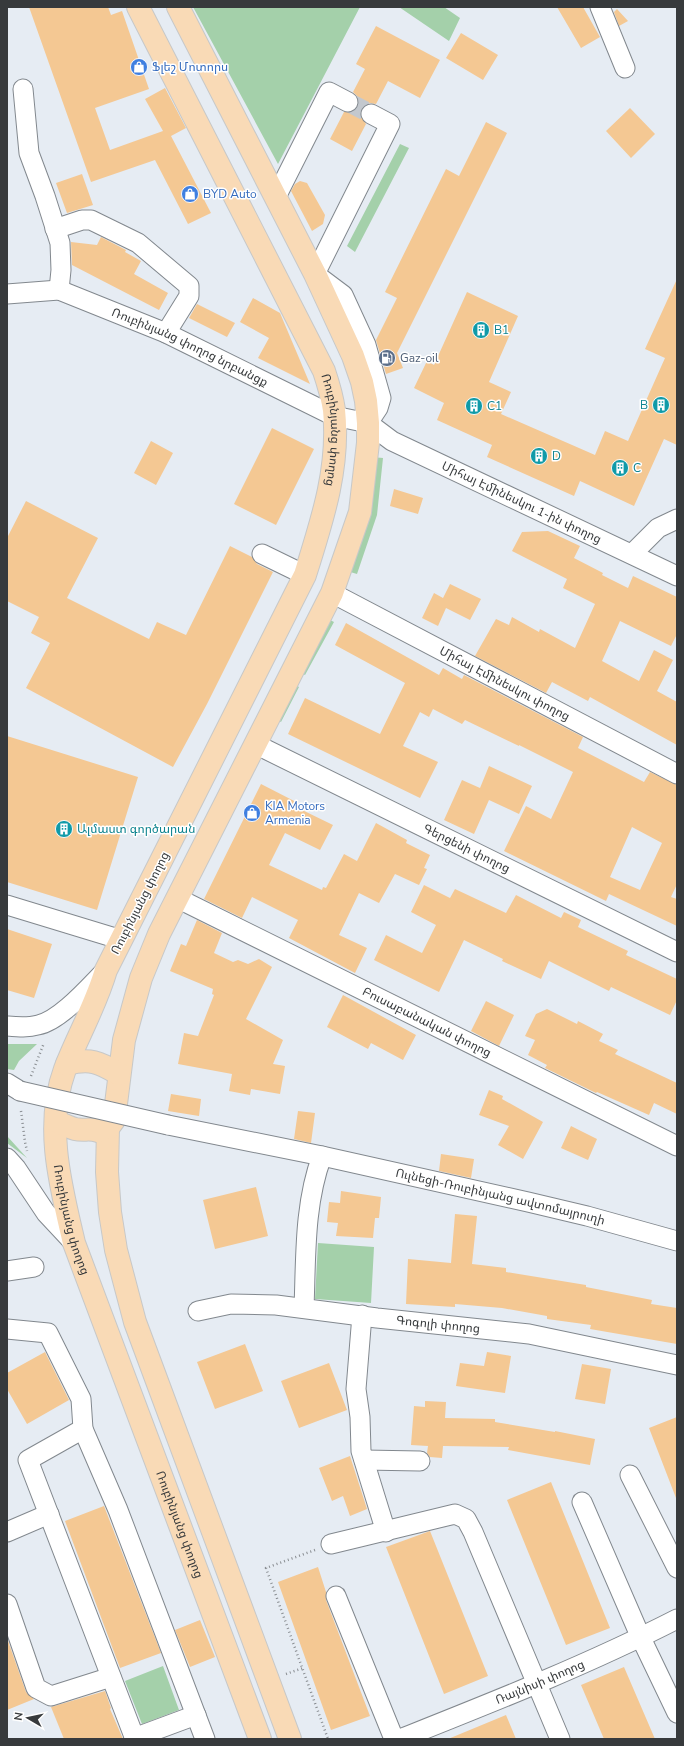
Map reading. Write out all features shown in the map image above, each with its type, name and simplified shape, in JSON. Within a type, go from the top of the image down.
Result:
[{"type":"main road","name":"Ռուբինյանց փողոց","points":[[138,7],[324,371],[332,399],[334,416],[335,444],[332,474],[326,508],[306,575],[106,970],[98,996],[67,1064],[57,1096],[56,1122],[58,1174],[74,1243],[260,1739]]},
{"type":"main road","points":[[178,7],[315,274],[348,345],[362,382],[368,423],[368,443],[360,512],[332,593],[159,934],[141,978],[124,1040],[114,1120],[108,1128],[107,1172],[110,1212],[123,1278],[135,1322],[290,1739]]},
{"type":"main road","points":[[67,1064],[83,1060],[102,1063],[119,1074]]},
{"type":"main road","points":[[56,1122],[74,1129],[83,1130],[90,1128],[98,1131],[104,1124],[108,1128]]},
{"type":"street","points":[[600,7],[625,68]]},
{"type":"street","points":[[23,89],[30,153],[60,242],[61,270],[59,290]]},
{"type":"street","points":[[276,197],[329,92],[348,102]]},
{"type":"street","points":[[368,423],[378,408],[382,398],[368,352],[343,295],[315,274],[390,124],[371,114]]},
{"type":"street","points":[[56,229],[82,220],[91,220],[138,243],[189,286],[189,296],[166,333]]},
{"type":"street","name":"Ռուբինյանց փողոց նրբանցք","points":[[7,294],[59,290],[166,333],[334,416],[368,423]]},
{"type":"street","points":[[348,345],[368,352]]},
{"type":"street","name":"Միհայ Էմինեսկու 1-ին փողոց","points":[[368,423],[392,440],[677,576]]},
{"type":"street","points":[[632,554],[658,528],[677,519]]},
{"type":"street","points":[[262,554],[306,575]]},
{"type":"street","name":"Միհայ Էմինեսկու փողոց","points":[[332,593],[677,774]]},
{"type":"street","name":"Գերցենի փողոց","points":[[256,744],[677,952]]},
{"type":"street","name":"Բուսաբանական փողոց","points":[[177,898],[677,1146]]},
{"type":"street","points":[[7,906],[122,940]]},
{"type":"street","points":[[7,1026],[22,1028],[40,1025],[78,999],[106,970]]},
{"type":"street","name":"Ուլնեցի-Ռուբինյանց ավտոմայրուղի","points":[[11,1089],[168,1125],[322,1156],[557,1209],[677,1241]]},
{"type":"street","points":[[304,1308],[307,1228],[316,1173],[322,1156]]},
{"type":"street","points":[[7,1158],[16,1168],[46,1213],[74,1243]]},
{"type":"street","points":[[7,1271],[34,1267]]},
{"type":"street","name":"Գոգոլի փողոց","points":[[198,1311],[231,1304],[276,1305],[304,1308],[529,1334],[677,1365]]},
{"type":"street","points":[[362,1315],[356,1389],[360,1417],[361,1451],[386,1532]]},
{"type":"street","points":[[7,1329],[48,1333],[81,1399],[83,1428],[118,1510],[205,1739]]},
{"type":"street","points":[[83,1428],[28,1460],[134,1738],[196,1715]]},
{"type":"street","points":[[364,1460],[420,1461]]},
{"type":"street","points":[[630,1475],[677,1568]]},
{"type":"street","points":[[582,1502],[641,1638],[677,1713]]},
{"type":"street","points":[[7,1532],[49,1514]]},
{"type":"street","points":[[331,1544],[386,1532],[455,1514],[466,1520],[473,1532],[560,1739]]},
{"type":"street","points":[[336,1596],[394,1739]]},
{"type":"street","points":[[7,1604],[36,1688],[43,1693],[51,1696],[111,1677]]},
{"type":"street","name":"Ռայնիսի փողոց","points":[[400,1739],[537,1684],[641,1638],[677,1619]]},
{"type":"path","points":[[328,1739],[266,1568],[331,1544]]},
{"type":"path","points":[[284,1675],[302,1668]]},
{"type":"green space","points":[[193,7],[360,7],[278,164]]},
{"type":"green space","points":[[399,7],[444,7],[460,18],[449,41]]},
{"type":"green space","points":[[400,144],[409,148],[355,252],[347,246]]},
{"type":"green space","points":[[372,457],[383,458],[377,515],[357,574],[347,571]]},
{"type":"green space","points":[[326,618],[334,622],[305,675],[298,671]]},
{"type":"green space","points":[[292,683],[299,687],[281,722],[274,718]]},
{"type":"green space","points":[[7,1044],[37,1044],[19,1061],[14,1070],[7,1069]]},
{"type":"green space","points":[[7,1136],[27,1158],[7,1143]]},
{"type":"green space","points":[[318,1243],[374,1247],[371,1303],[315,1299]]},
{"type":"green space","points":[[163,1666],[179,1710],[142,1724],[125,1681]]},
{"type":"building","points":[[29,7],[108,7],[111,15],[122,11],[149,89],[95,108],[110,150],[163,131],[145,99],[165,88],[186,128],[171,136],[211,213],[188,224],[155,160],[91,182]]},
{"type":"building","points":[[557,7],[583,7],[600,37],[581,48]]},
{"type":"building","points":[[617,9],[628,21],[619,26],[614,12]]},
{"type":"building","points":[[376,26],[440,60],[420,98],[388,81],[376,104],[370,103],[361,109],[360,115],[366,124],[352,151],[330,139],[344,112],[354,111],[358,107],[357,96],[353,92],[365,69],[356,64]]},
{"type":"building","points":[[461,33],[498,55],[483,80],[446,58]]},
{"type":"building","points":[[630,108],[655,134],[631,158],[606,131]]},
{"type":"building","points":[[486,122],[507,133],[397,353],[403,368],[386,374],[376,340],[397,298],[385,292],[446,169],[459,176]]},
{"type":"building","points":[[82,174],[93,205],[67,213],[56,183]]},
{"type":"building","points":[[300,181],[307,183],[325,215],[323,224],[312,231],[291,191],[295,184]]},
{"type":"building","points":[[101,237],[126,250],[125,252],[141,261],[134,274],[168,293],[159,310],[72,265],[71,242],[97,245]]},
{"type":"building","points":[[677,279],[677,445],[664,439],[634,506],[580,481],[574,496],[487,457],[492,445],[437,420],[444,403],[414,388],[427,361],[434,365],[467,292],[518,316],[489,382],[511,392],[501,414],[595,455],[605,431],[628,441],[665,358],[645,349]]},
{"type":"building","points":[[253,298],[280,313],[310,384],[258,358],[269,338],[240,322]]},
{"type":"building","points":[[197,304],[235,323],[227,337],[189,318]]},
{"type":"building","points":[[272,428],[314,449],[276,525],[234,504]]},
{"type":"building","points":[[151,441],[173,453],[156,485],[134,473]]},
{"type":"building","points":[[394,489],[423,498],[418,514],[390,506]]},
{"type":"building","points":[[26,501],[98,538],[67,598],[149,639],[157,622],[186,635],[230,546],[252,557],[257,564],[273,572],[207,704],[173,767],[26,688],[50,643],[31,633],[39,617],[7,601],[7,538]]},
{"type":"building","points":[[548,531],[580,546],[574,558],[603,573],[602,575],[628,588],[633,576],[677,597],[677,634],[671,646],[620,621],[602,661],[639,681],[654,650],[673,660],[657,691],[677,702],[677,745],[590,697],[588,701],[552,682],[546,693],[475,656],[496,619],[509,625],[512,617],[539,632],[540,629],[575,648],[595,604],[563,588],[567,579],[512,551],[522,532]]},
{"type":"building","points":[[450,584],[481,599],[470,620],[446,608],[438,626],[422,618],[434,593],[443,598]]},
{"type":"building","points":[[346,623],[439,675],[443,668],[462,679],[464,675],[583,737],[578,748],[644,782],[650,772],[677,785],[677,884],[671,897],[677,899],[677,926],[609,894],[606,901],[504,851],[526,806],[551,819],[573,772],[519,745],[465,720],[462,724],[433,709],[429,717],[420,712],[403,746],[438,762],[420,798],[288,734],[305,698],[380,734],[405,683],[335,645]],"holes":[[[632,827],[662,843],[640,890],[610,877]]]},
{"type":"building","name":"Ալմաստ գործարան","points":[[7,736],[138,777],[97,910],[7,882]]},
{"type":"building","points":[[489,766],[532,786],[519,814],[489,800],[474,834],[444,820],[462,780],[480,788]]},
{"type":"building","points":[[261,784],[300,804],[298,808],[333,825],[320,850],[285,833],[269,865],[322,890],[323,887],[326,888],[344,854],[357,861],[376,823],[407,840],[406,843],[430,855],[424,868],[427,869],[419,885],[395,874],[379,903],[359,893],[339,935],[367,948],[355,973],[289,938],[298,920],[252,897],[242,918],[204,899]]},
{"type":"building","points":[[424,885],[450,898],[455,889],[506,913],[516,895],[561,918],[564,912],[581,920],[578,927],[628,951],[626,955],[677,979],[677,1000],[670,1015],[611,987],[609,991],[549,961],[541,979],[502,961],[503,959],[464,940],[439,992],[374,960],[386,935],[422,953],[436,925],[411,912]]},
{"type":"building","points":[[197,920],[222,933],[214,953],[233,962],[238,960],[248,964],[259,959],[272,967],[246,1019],[283,1040],[273,1064],[285,1066],[280,1094],[251,1089],[250,1095],[229,1091],[232,1074],[178,1064],[184,1033],[198,1036],[214,995],[212,994],[213,989],[170,971],[181,944],[186,946]]},
{"type":"building","points":[[7,929],[52,944],[34,998],[7,990]]},
{"type":"building","points":[[343,995],[416,1035],[403,1060],[371,1043],[368,1049],[327,1027]]},
{"type":"building","points":[[486,1001],[514,1015],[499,1046],[471,1031]]},
{"type":"building","points":[[547,1009],[577,1024],[578,1021],[603,1034],[599,1041],[618,1050],[615,1054],[677,1083],[677,1114],[654,1103],[649,1115],[597,1092],[596,1093],[545,1068],[547,1065],[528,1055],[535,1040],[525,1036],[536,1014]]},
{"type":"building","points":[[489,1090],[503,1096],[502,1099],[543,1122],[523,1159],[498,1145],[509,1126],[479,1115]]},
{"type":"building","points":[[171,1094],[201,1099],[199,1116],[168,1111]]},
{"type":"building","points":[[298,1111],[315,1113],[311,1143],[294,1139]]},
{"type":"building","points":[[571,1126],[597,1139],[588,1160],[561,1148]]},
{"type":"building","points":[[441,1154],[474,1159],[471,1178],[439,1171]]},
{"type":"building","points":[[256,1187],[268,1236],[215,1249],[203,1200]]},
{"type":"building","points":[[341,1191],[381,1197],[379,1218],[375,1218],[373,1238],[336,1236],[338,1223],[327,1222],[329,1202],[340,1203]]},
{"type":"building","points":[[455,1214],[477,1216],[472,1264],[506,1268],[506,1272],[586,1285],[586,1287],[652,1300],[651,1304],[677,1308],[677,1344],[590,1329],[591,1325],[547,1319],[547,1316],[502,1308],[455,1304],[455,1307],[406,1304],[408,1259],[451,1263]]},
{"type":"building","points":[[245,1344],[263,1391],[215,1409],[197,1362]]},
{"type":"building","points":[[45,1352],[69,1400],[27,1424],[7,1389],[7,1373]]},
{"type":"building","points":[[487,1352],[511,1356],[505,1393],[456,1386],[460,1363],[484,1366]]},
{"type":"building","points":[[329,1363],[347,1410],[299,1428],[281,1381]]},
{"type":"building","points":[[582,1364],[611,1369],[605,1404],[575,1399]]},
{"type":"building","points":[[425,1401],[446,1402],[445,1418],[495,1419],[495,1422],[595,1439],[590,1465],[508,1450],[509,1447],[443,1446],[442,1458],[430,1457],[427,1453],[428,1446],[411,1445],[414,1406],[425,1407]]},
{"type":"building","points":[[677,1417],[677,1498],[676,1498],[649,1428]]},
{"type":"building","points":[[350,1456],[367,1509],[350,1516],[343,1496],[332,1501],[319,1468]]},
{"type":"building","points":[[551,1482],[610,1628],[566,1645],[507,1500]]},
{"type":"building","points":[[104,1506],[161,1653],[120,1668],[65,1521]]},
{"type":"building","points":[[430,1531],[488,1676],[444,1694],[386,1547]]},
{"type":"building","points":[[318,1567],[326,1592],[326,1600],[370,1716],[331,1730],[278,1582]]},
{"type":"building","points":[[200,1620],[215,1657],[190,1667],[175,1630]]},
{"type":"building","points":[[7,1638],[26,1692],[34,1699],[7,1710]]},
{"type":"building","points":[[624,1667],[655,1739],[604,1739],[581,1685]]},
{"type":"building","points":[[105,1691],[111,1708],[110,1709],[123,1739],[64,1739],[51,1707]]},
{"type":"building","points":[[506,1715],[516,1739],[448,1739]]},
{"type":"tunnel","points":[[348,102],[371,114]]},
{"type":"place","name":"Ֆլեշ Մոտորս","points":[[139,67]]},
{"type":"place","name":"BYD Auto","points":[[190,194]]},
{"type":"place","name":"B1","points":[[481,330]]},
{"type":"place","name":"Gaz-oil","points":[[387,358]]},
{"type":"place","name":"B","points":[[661,405]]},
{"type":"place","name":"C1","points":[[474,406]]},
{"type":"place","name":"D","points":[[539,456]]},
{"type":"place","name":"C","points":[[620,468]]},
{"type":"place","name":"KIA Motors Armenia","points":[[252,813]]},
{"type":"place","name":"Ալմաստ գործարան","points":[[64,829]]}]
